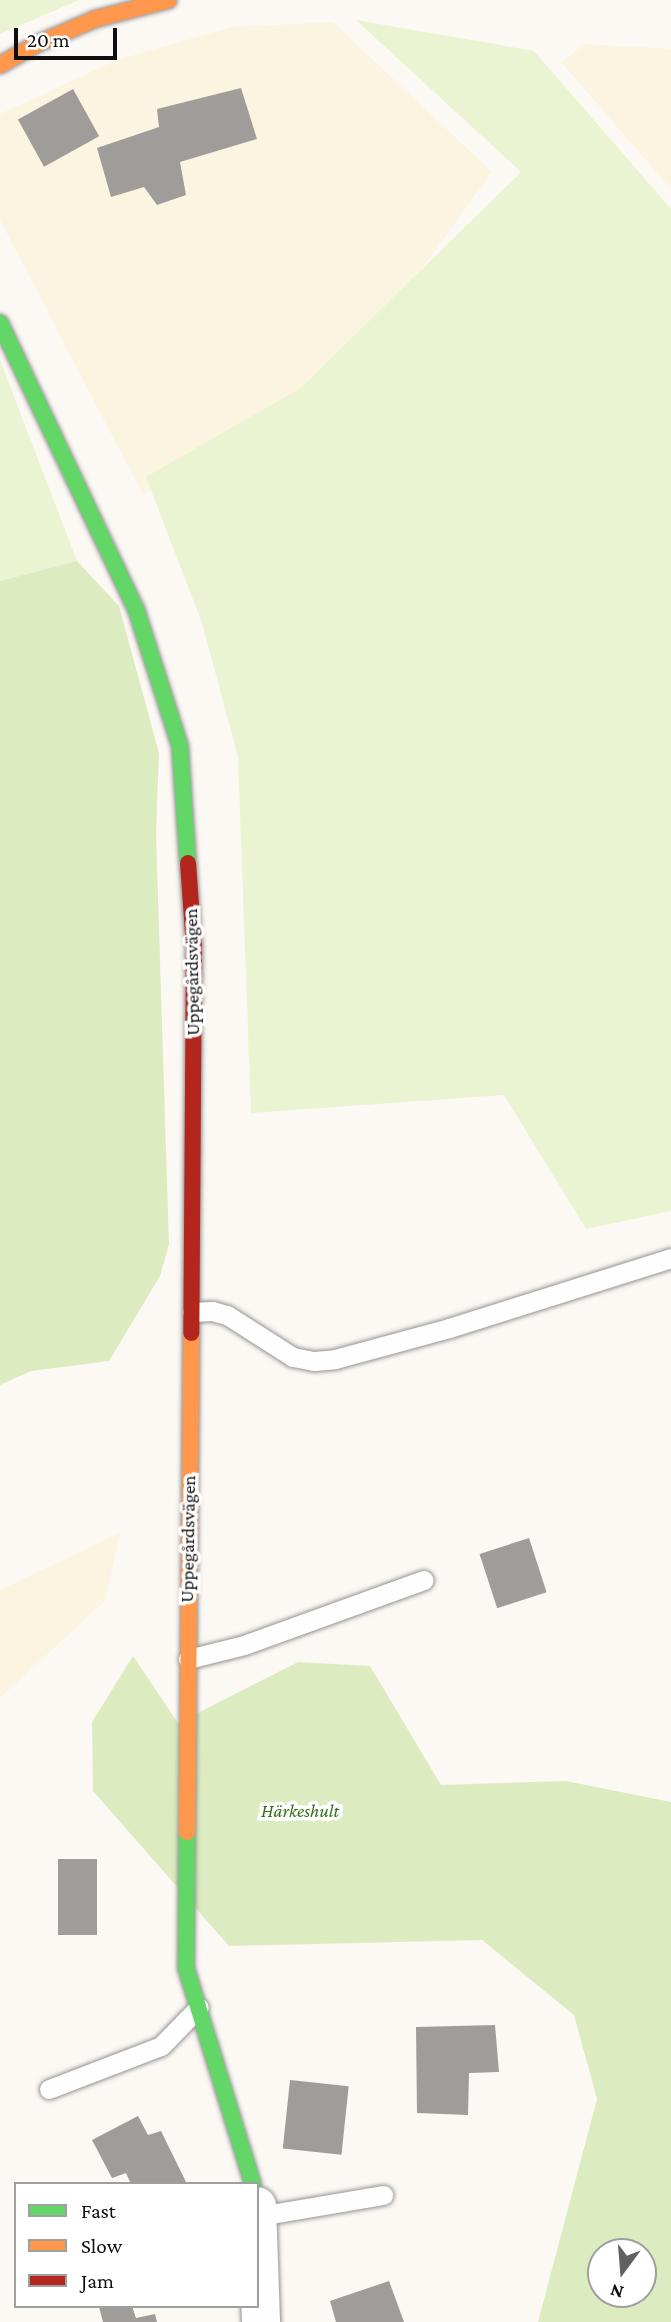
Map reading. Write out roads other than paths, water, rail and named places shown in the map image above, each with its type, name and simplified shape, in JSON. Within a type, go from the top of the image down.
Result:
[{"type":"street","points":[[0,65],[92,10],[169,0]]},
{"type":"street","name":"Uppegårdsvägen","points":[[0,323],[136,609],[180,746],[194,946],[186,1968],[250,2182]]},
{"type":"street","name":"Uppegårdsvägen","points":[[259,2274],[261,2322]]},
{"type":"lane","points":[[192,1312],[212,1311],[227,1315],[242,1321],[281,1352],[314,1361],[324,1360],[449,1328],[671,1258]]},
{"type":"lane","points":[[188,1660],[244,1645],[424,1580]]},
{"type":"lane","points":[[48,2089],[161,2046],[199,2007]]},
{"type":"lane","points":[[259,2202],[383,2195]]},
{"type":"park label","name":"Härkeshult","points":[[300,1811]]}]
